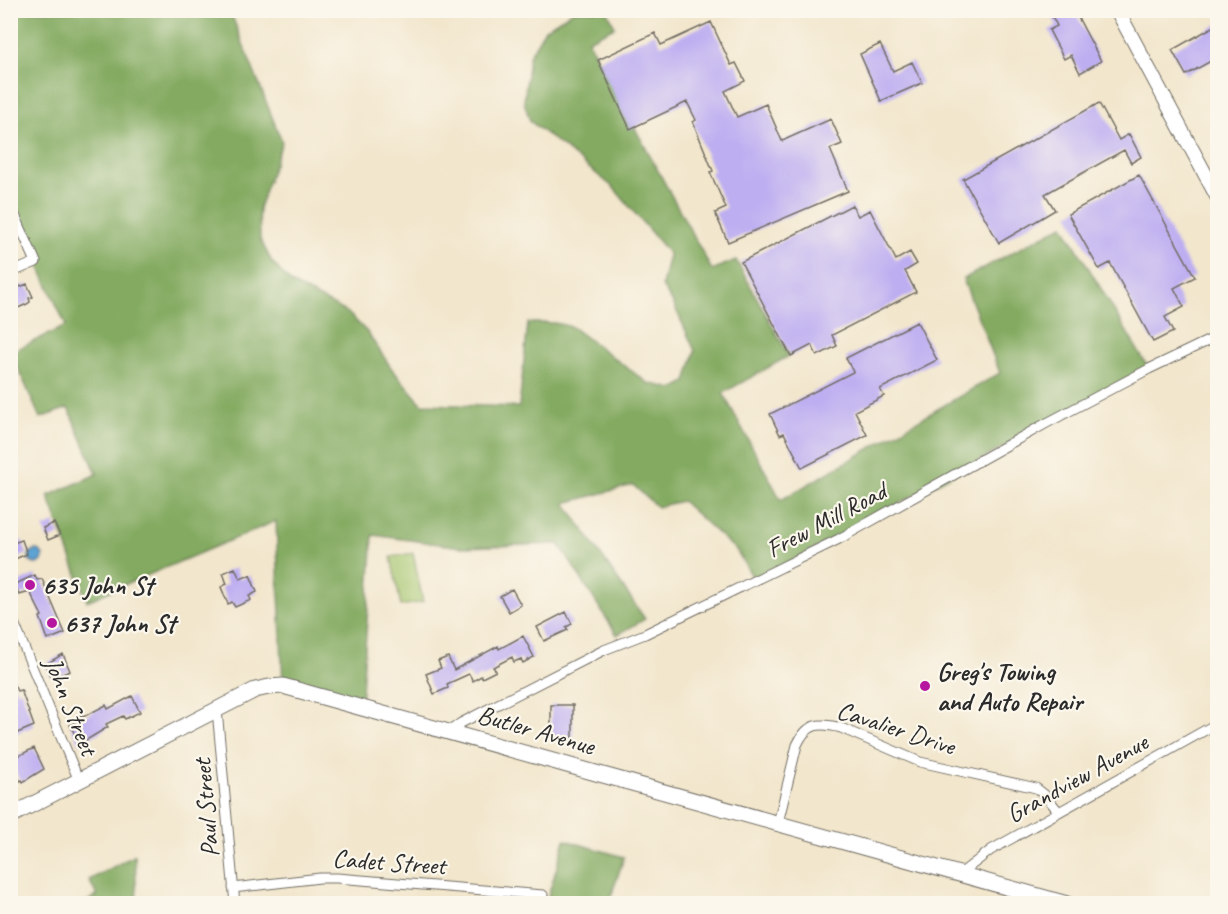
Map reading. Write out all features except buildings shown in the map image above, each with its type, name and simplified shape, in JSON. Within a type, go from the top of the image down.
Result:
[{"type":"main road","name":"Butler Avenue","points":[[10,816],[255,690],[283,686],[1067,903]]},
{"type":"street","points":[[1117,10],[1218,198]]},
{"type":"street","points":[[10,204],[36,262],[10,273]]},
{"type":"street","name":"Frew Mill Road","points":[[450,731],[460,723],[604,650],[664,624],[839,539],[1055,419],[1149,369],[1218,336]]},
{"type":"street","name":"John Street","points":[[10,613],[78,781]]},
{"type":"street","name":"Paul Street","points":[[217,710],[235,903]]},
{"type":"street","name":"Grandview Avenue","points":[[960,874],[991,850],[1218,723]]},
{"type":"street","name":"Cavalier Drive","points":[[778,823],[797,745],[808,728],[818,725],[841,728],[920,762],[1036,788],[1059,812]]},
{"type":"street","name":"Cadet Street","points":[[233,888],[337,878],[543,895]]},
{"type":"green space","points":[[607,10],[615,27],[588,40],[598,60],[712,270],[736,260],[789,356],[723,393],[781,500],[1000,373],[963,279],[1063,225],[1149,369],[755,581],[737,551],[682,501],[657,507],[633,485],[565,503],[645,619],[617,635],[559,544],[461,547],[373,535],[361,706],[283,686],[276,521],[87,601],[48,496],[97,474],[68,408],[40,418],[11,352],[66,326],[11,204],[11,11],[230,11],[282,142],[259,208],[260,239],[272,262],[291,283],[347,312],[367,332],[392,369],[422,404],[519,407],[528,323],[555,323],[572,327],[648,383],[673,389],[686,382],[695,351],[673,303],[662,286],[669,254],[613,187],[530,121],[524,102],[529,56],[545,29],[572,11]]},
{"type":"green space","points":[[413,553],[423,602],[401,606],[391,557]]},
{"type":"green space","points":[[565,840],[624,857],[609,903],[546,903]]},
{"type":"green space","points":[[135,855],[137,903],[84,903],[97,896],[89,880]]},
{"type":"water","points":[[33,550],[39,550],[43,557],[39,564],[33,564],[29,560],[29,554]]},
{"type":"place","name":"635 John St","points":[[30,585]]},
{"type":"place","name":"637 John St","points":[[52,623]]},
{"type":"place","name":"Greg's Towing and Auto Repair","points":[[925,686]]}]
